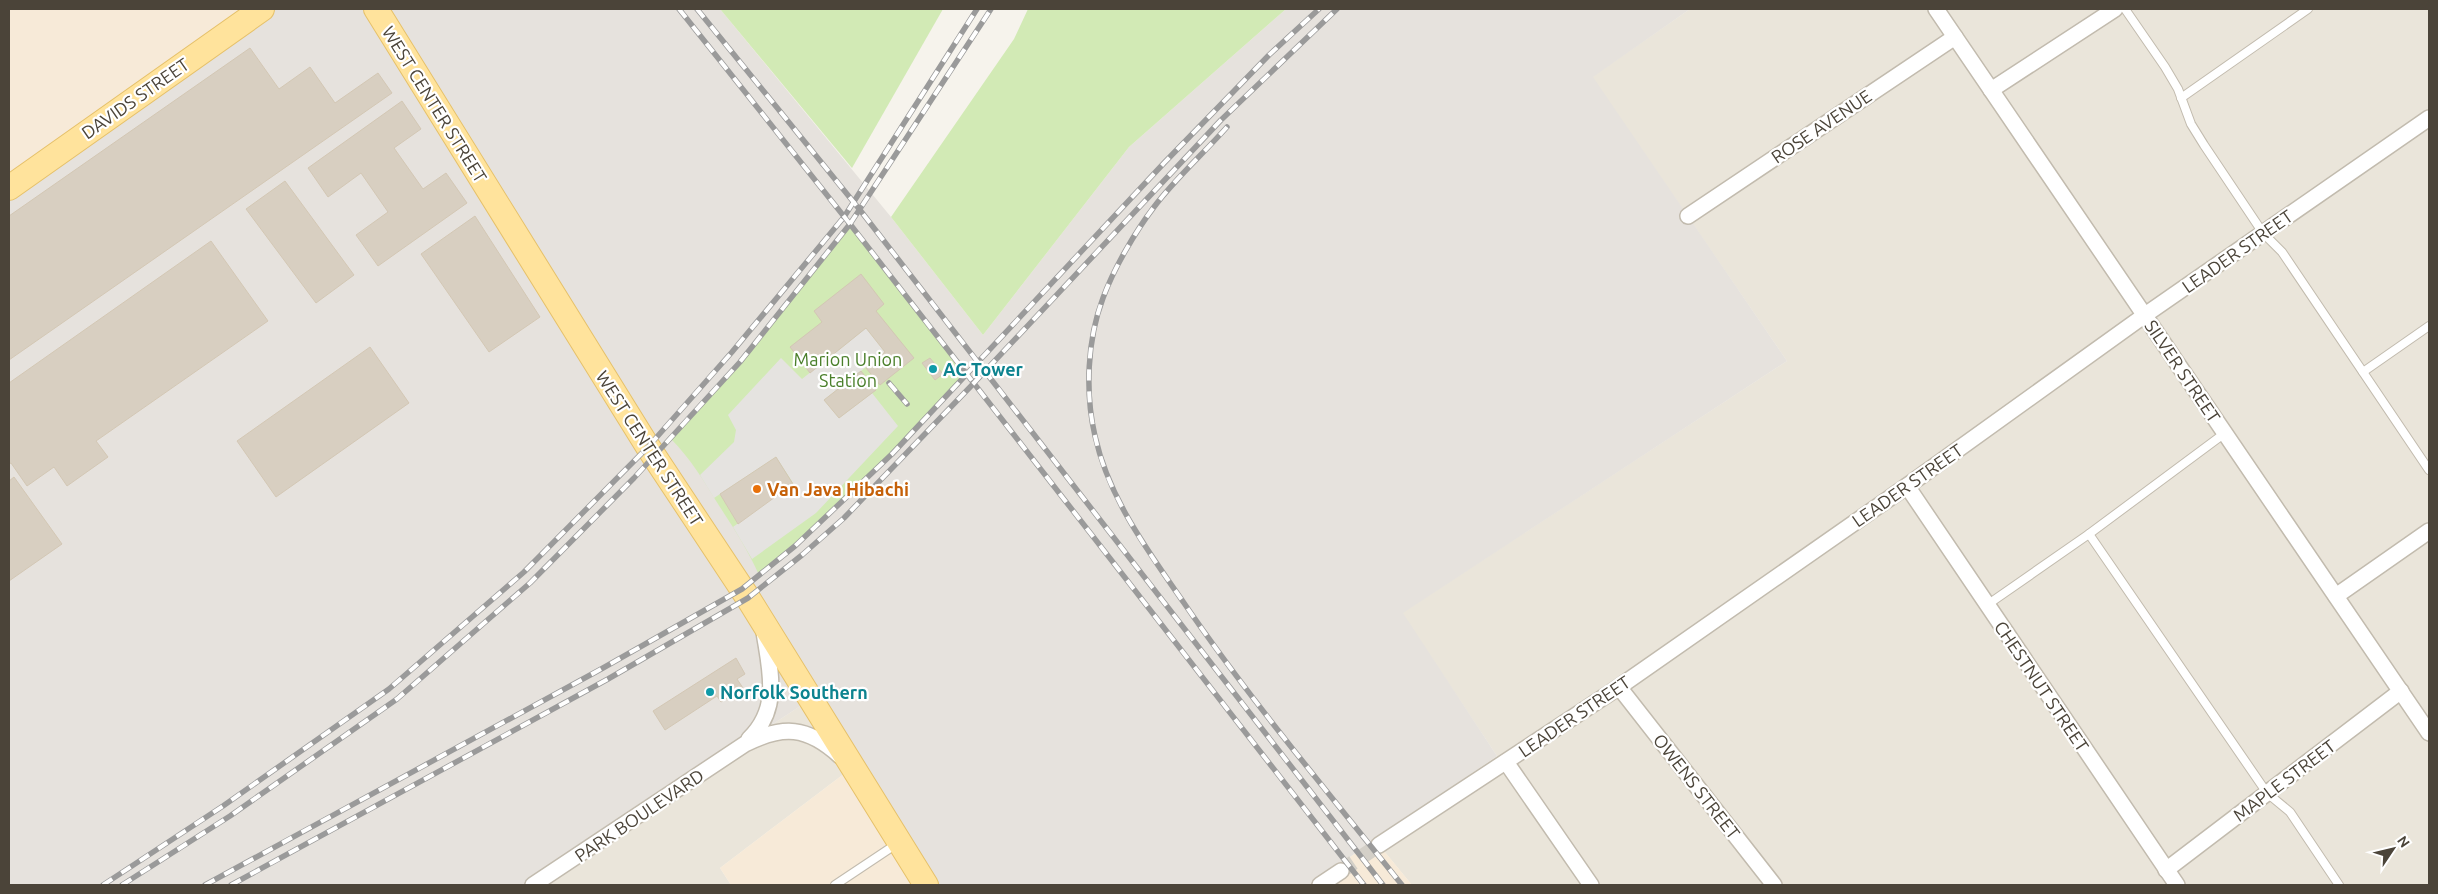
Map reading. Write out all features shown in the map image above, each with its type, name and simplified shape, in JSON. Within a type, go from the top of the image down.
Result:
[{"type":"main road","name":"DAVIDS STREET","points":[[10,184],[262,9]]},
{"type":"main road","name":"WEST CENTER STREET","points":[[376,9],[648,447],[762,619],[926,885]]},
{"type":"street","name":"SILVER STREET","points":[[1936,9],[2429,733]]},
{"type":"street","points":[[1991,90],[2115,9]]},
{"type":"street","name":"ROSE AVENUE","points":[[1688,216],[1955,37]]},
{"type":"street","name":"LEADER STREET","points":[[1379,845],[1619,687],[1907,486],[2145,315],[2429,118]]},
{"type":"street","name":"CHESTNUT STREET","points":[[1907,486],[2177,885]]},
{"type":"street","points":[[2336,596],[2429,531]]},
{"type":"street","name":"PARK BOULEVARD","points":[[745,744],[758,731],[768,713],[771,690],[762,619]]},
{"type":"street","name":"OWENS STREET","points":[[1619,687],[1774,885]]},
{"type":"street","name":"MAPLE STREET","points":[[2166,870],[2401,691]]},
{"type":"street","name":"PARK BOULEVARD","points":[[533,885],[745,744],[768,733],[797,732],[816,738],[830,747],[853,767]]},
{"type":"street","points":[[1506,762],[1591,885]]},
{"type":"street","points":[[1320,885],[1341,871]]},
{"type":"lane","points":[[2125,9],[2165,66],[2181,98],[2191,124],[2263,234],[2282,252],[2429,470]]},
{"type":"lane","points":[[2181,98],[2308,9]]},
{"type":"lane","points":[[2362,372],[2429,326]]},
{"type":"lane","points":[[1987,605],[2089,534],[2225,433]]},
{"type":"lane","points":[[2089,534],[2267,793],[2290,812],[2339,885]]},
{"type":"lane","points":[[835,885],[899,842]]},
{"type":"shaded area","points":[[9,9],[262,9],[9,180]]},
{"type":"shaded area","points":[[262,9],[720,9],[891,217],[983,335],[1129,147],[1286,9],[1690,9],[1593,77],[1787,361],[1403,613],[1497,756],[1309,885],[926,885],[811,699],[528,885],[9,885],[9,188]]},
{"type":"shaded area","points":[[1690,9],[2429,9],[2429,885],[1412,885],[1375,840],[1497,756],[1402,613],[1787,361],[1592,77]]},
{"type":"shaded area","points":[[866,328],[885,352],[824,400],[839,418],[872,393],[898,426],[816,513],[752,559],[733,527],[793,483],[776,457],[714,498],[700,475],[734,442],[736,430],[728,415],[781,358],[802,379]]},
{"type":"shaded area","points":[[811,699],[853,767],[720,868],[731,885],[528,885]]},
{"type":"shaded area","points":[[853,767],[926,885],[731,885],[720,868]]},
{"type":"shaded area","points":[[1375,840],[1412,885],[1309,885]]},
{"type":"green space","points":[[720,9],[943,9],[852,168]]},
{"type":"green space","points":[[1028,9],[1286,9],[1129,147],[983,335],[891,217],[1014,39]]},
{"type":"green space","name":"Marion Union Station","points":[[850,224],[966,375],[892,453],[840,504],[759,575],[740,539],[702,478],[671,439],[740,362]]},
{"type":"building","points":[[250,48],[279,89],[310,67],[335,103],[378,73],[392,93],[9,360],[9,216]]},
{"type":"building","points":[[402,101],[421,129],[394,148],[423,189],[446,173],[467,203],[378,266],[356,235],[388,212],[361,173],[328,197],[308,168]]},
{"type":"building","points":[[285,181],[354,275],[316,303],[246,209]]},
{"type":"building","points":[[475,216],[540,317],[489,352],[421,254]]},
{"type":"building","points":[[211,241],[268,321],[96,441],[108,457],[67,486],[54,467],[27,486],[11,463],[9,464],[9,383]]},
{"type":"building","name":"Marion Union Station","points":[[861,274],[884,304],[876,311],[914,358],[880,385],[866,368],[885,352],[866,328],[810,373],[790,347],[822,322],[814,311]]},
{"type":"building","points":[[370,347],[409,403],[276,497],[237,441]]},
{"type":"building","name":"AC Tower","points":[[930,358],[943,374],[935,380],[922,363]]},
{"type":"building","name":"Marion Union Station","points":[[861,371],[876,390],[839,418],[824,400]]},
{"type":"building","name":"Van Java Hibachi","points":[[776,457],[793,484],[738,524],[720,494]]},
{"type":"building","points":[[14,477],[62,544],[9,581],[9,481]]},
{"type":"building","name":"Norfolk Southern","points":[[736,658],[745,674],[737,679],[743,688],[721,702],[717,696],[665,730],[653,711]]},
{"type":"tunnel","points":[[1341,871],[1379,845]]},
{"type":"railway","points":[[679,9],[850,224],[1364,885]]},
{"type":"railway","points":[[697,9],[860,210],[1383,885]]},
{"type":"railway","points":[[103,885],[223,806],[389,689],[524,572],[648,447],[732,352],[844,217],[977,9]]},
{"type":"railway","points":[[122,885],[230,816],[397,699],[530,583],[634,478],[740,362],[850,224],[991,9]]},
{"type":"railway","points":[[205,885],[603,668],[742,589],[795,546],[892,454],[1164,163],[1269,55],[1319,9]]},
{"type":"railway","points":[[231,885],[608,679],[748,598],[802,555],[844,518],[973,384],[1221,120],[1337,9]]},
{"type":"railway","points":[[1227,127],[1154,207],[1126,251],[1103,298],[1094,331],[1089,367],[1090,402],[1095,436],[1101,459],[1120,503],[1157,564],[1263,711],[1402,885]]},
{"type":"railway","points":[[889,383],[907,404]]},
{"type":"place","name":"AC Tower","points":[[933,369]]},
{"type":"place","name":"Van Java Hibachi","points":[[757,489]]},
{"type":"place","name":"Norfolk Southern","points":[[710,692]]}]
